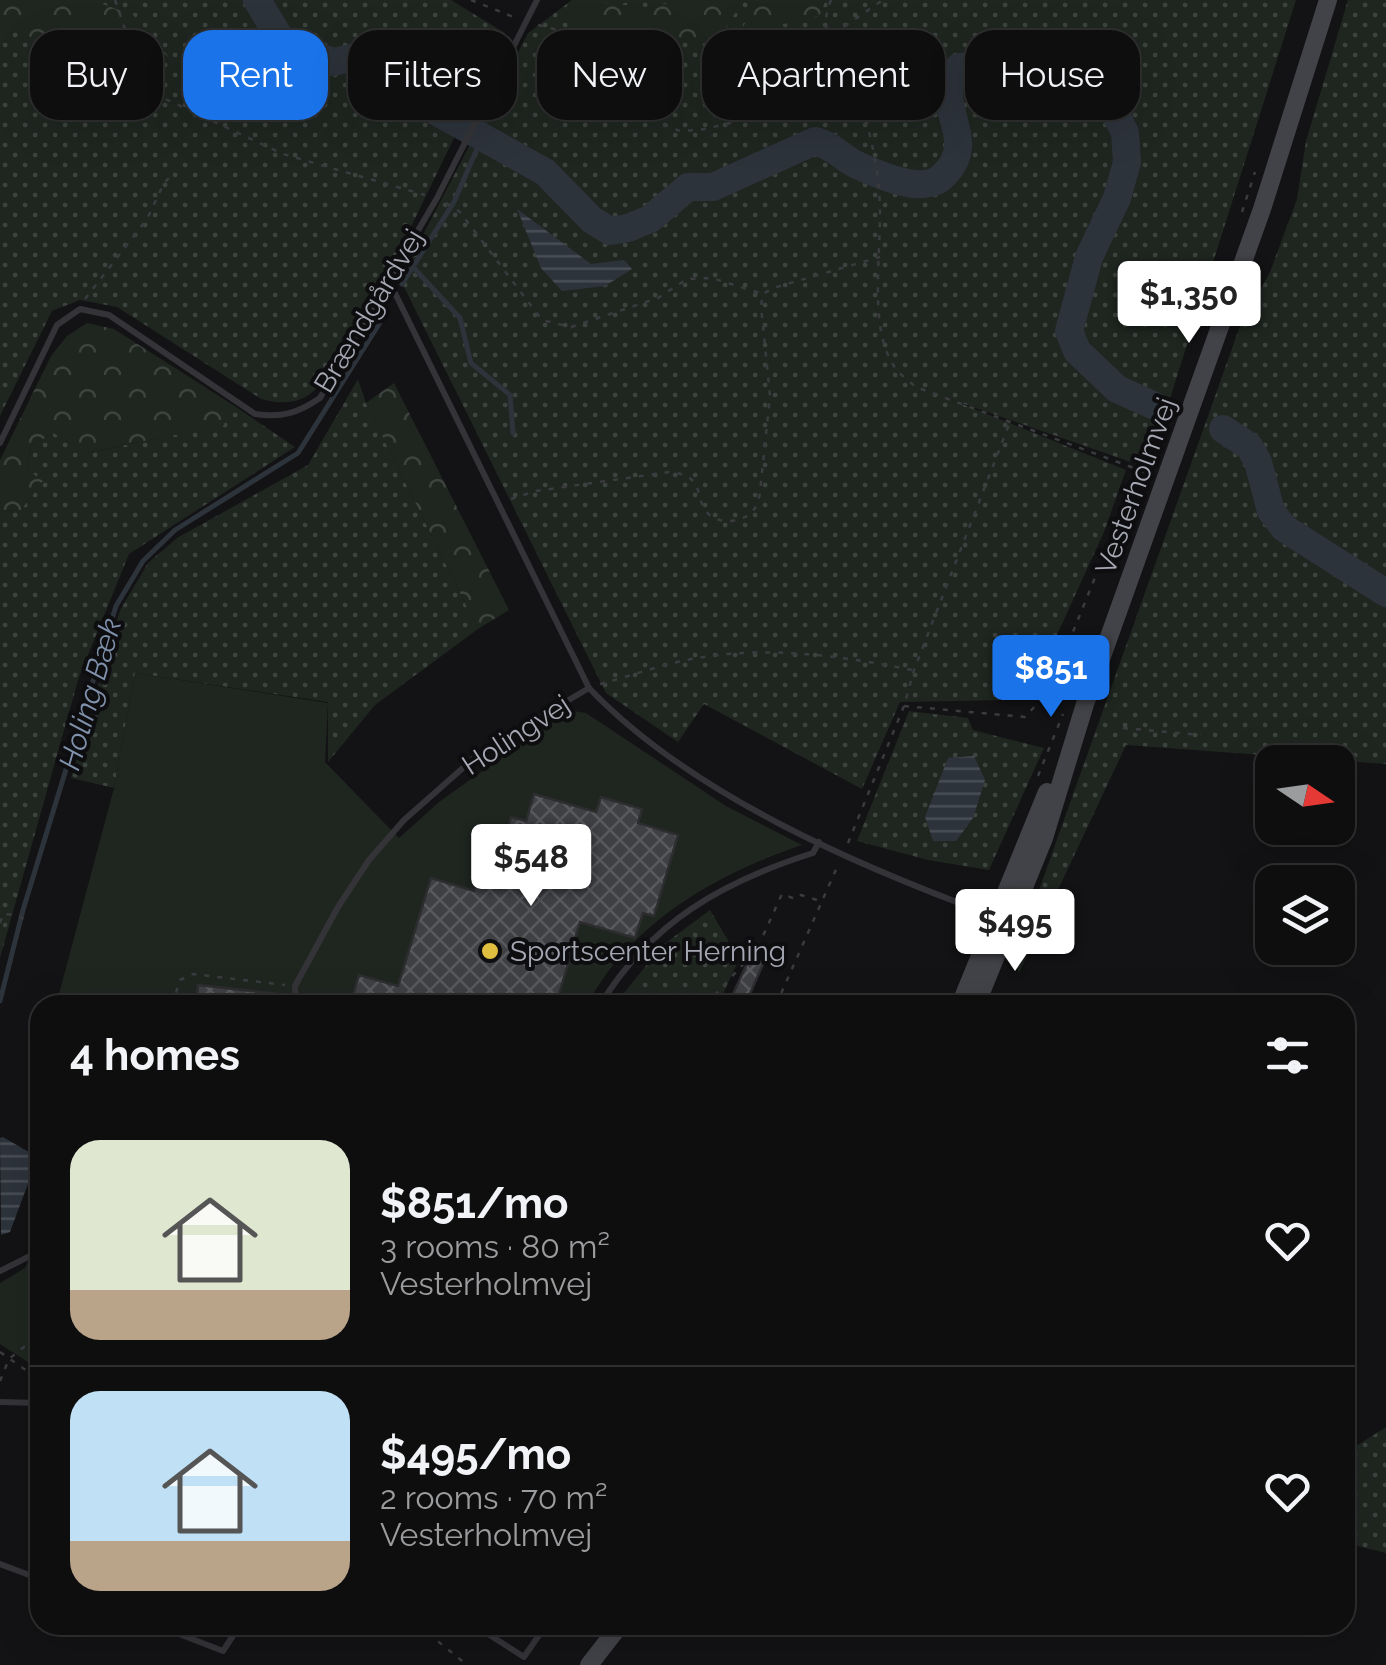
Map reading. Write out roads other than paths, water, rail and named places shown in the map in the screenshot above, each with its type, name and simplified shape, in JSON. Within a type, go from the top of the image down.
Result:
[{"type":"street","name":"Vesterholmvej","points":[[965,995],[1044,838],[1085,704],[1240,275],[1328,0]]},
{"type":"street","name":"Vesterholmvej","points":[[979,995],[1004,921]]},
{"type":"street","points":[[589,1665],[612,1635]]},
{"type":"lane","name":"Brændgårdvej","points":[[0,443],[56,325],[80,310],[109,315],[256,414],[274,417],[300,412],[320,398],[437,198],[537,0]]},
{"type":"lane","name":"Holingvej","points":[[296,995],[296,986],[338,906],[369,860],[404,820],[480,752],[589,688],[390,283]]},
{"type":"lane","points":[[589,688],[618,718],[723,791],[818,842],[1004,921]]},
{"type":"lane","points":[[606,995],[656,935],[697,904],[740,878],[813,853],[818,842]]},
{"type":"lane","points":[[0,1272],[30,1256]]},
{"type":"lane","points":[[0,1402],[30,1403]]},
{"type":"lane","points":[[0,1564],[30,1575]]},
{"type":"lane","points":[[182,1635],[223,1651],[233,1635]]},
{"type":"lane","points":[[490,1635],[524,1657],[539,1635]]},
{"type":"waterway","points":[[257,0],[284,45],[334,62],[376,52],[412,98],[545,172],[592,220],[610,231],[650,219],[688,187],[713,187],[815,141],[892,179],[918,184],[937,180],[957,154],[949,88],[959,67],[972,66],[1022,80],[1069,81],[1096,93],[1115,112],[1125,133],[1127,162],[1117,198],[1089,257],[1069,331],[1077,351],[1117,389],[1155,406]]},
{"type":"waterway","name":"Holing Bæk","points":[[402,284],[454,202],[482,137]]},
{"type":"waterway","points":[[413,267],[460,318],[471,363],[510,395],[513,433]]},
{"type":"waterway","name":"Holing Bæk","points":[[0,1001],[23,910],[116,606],[143,561],[175,530],[298,453],[386,313]]},
{"type":"waterway","points":[[1223,429],[1249,446],[1258,462],[1271,511],[1284,528],[1386,593]]},
{"type":"place","name":"Sportscenter Herning","points":[[490,951]]}]
